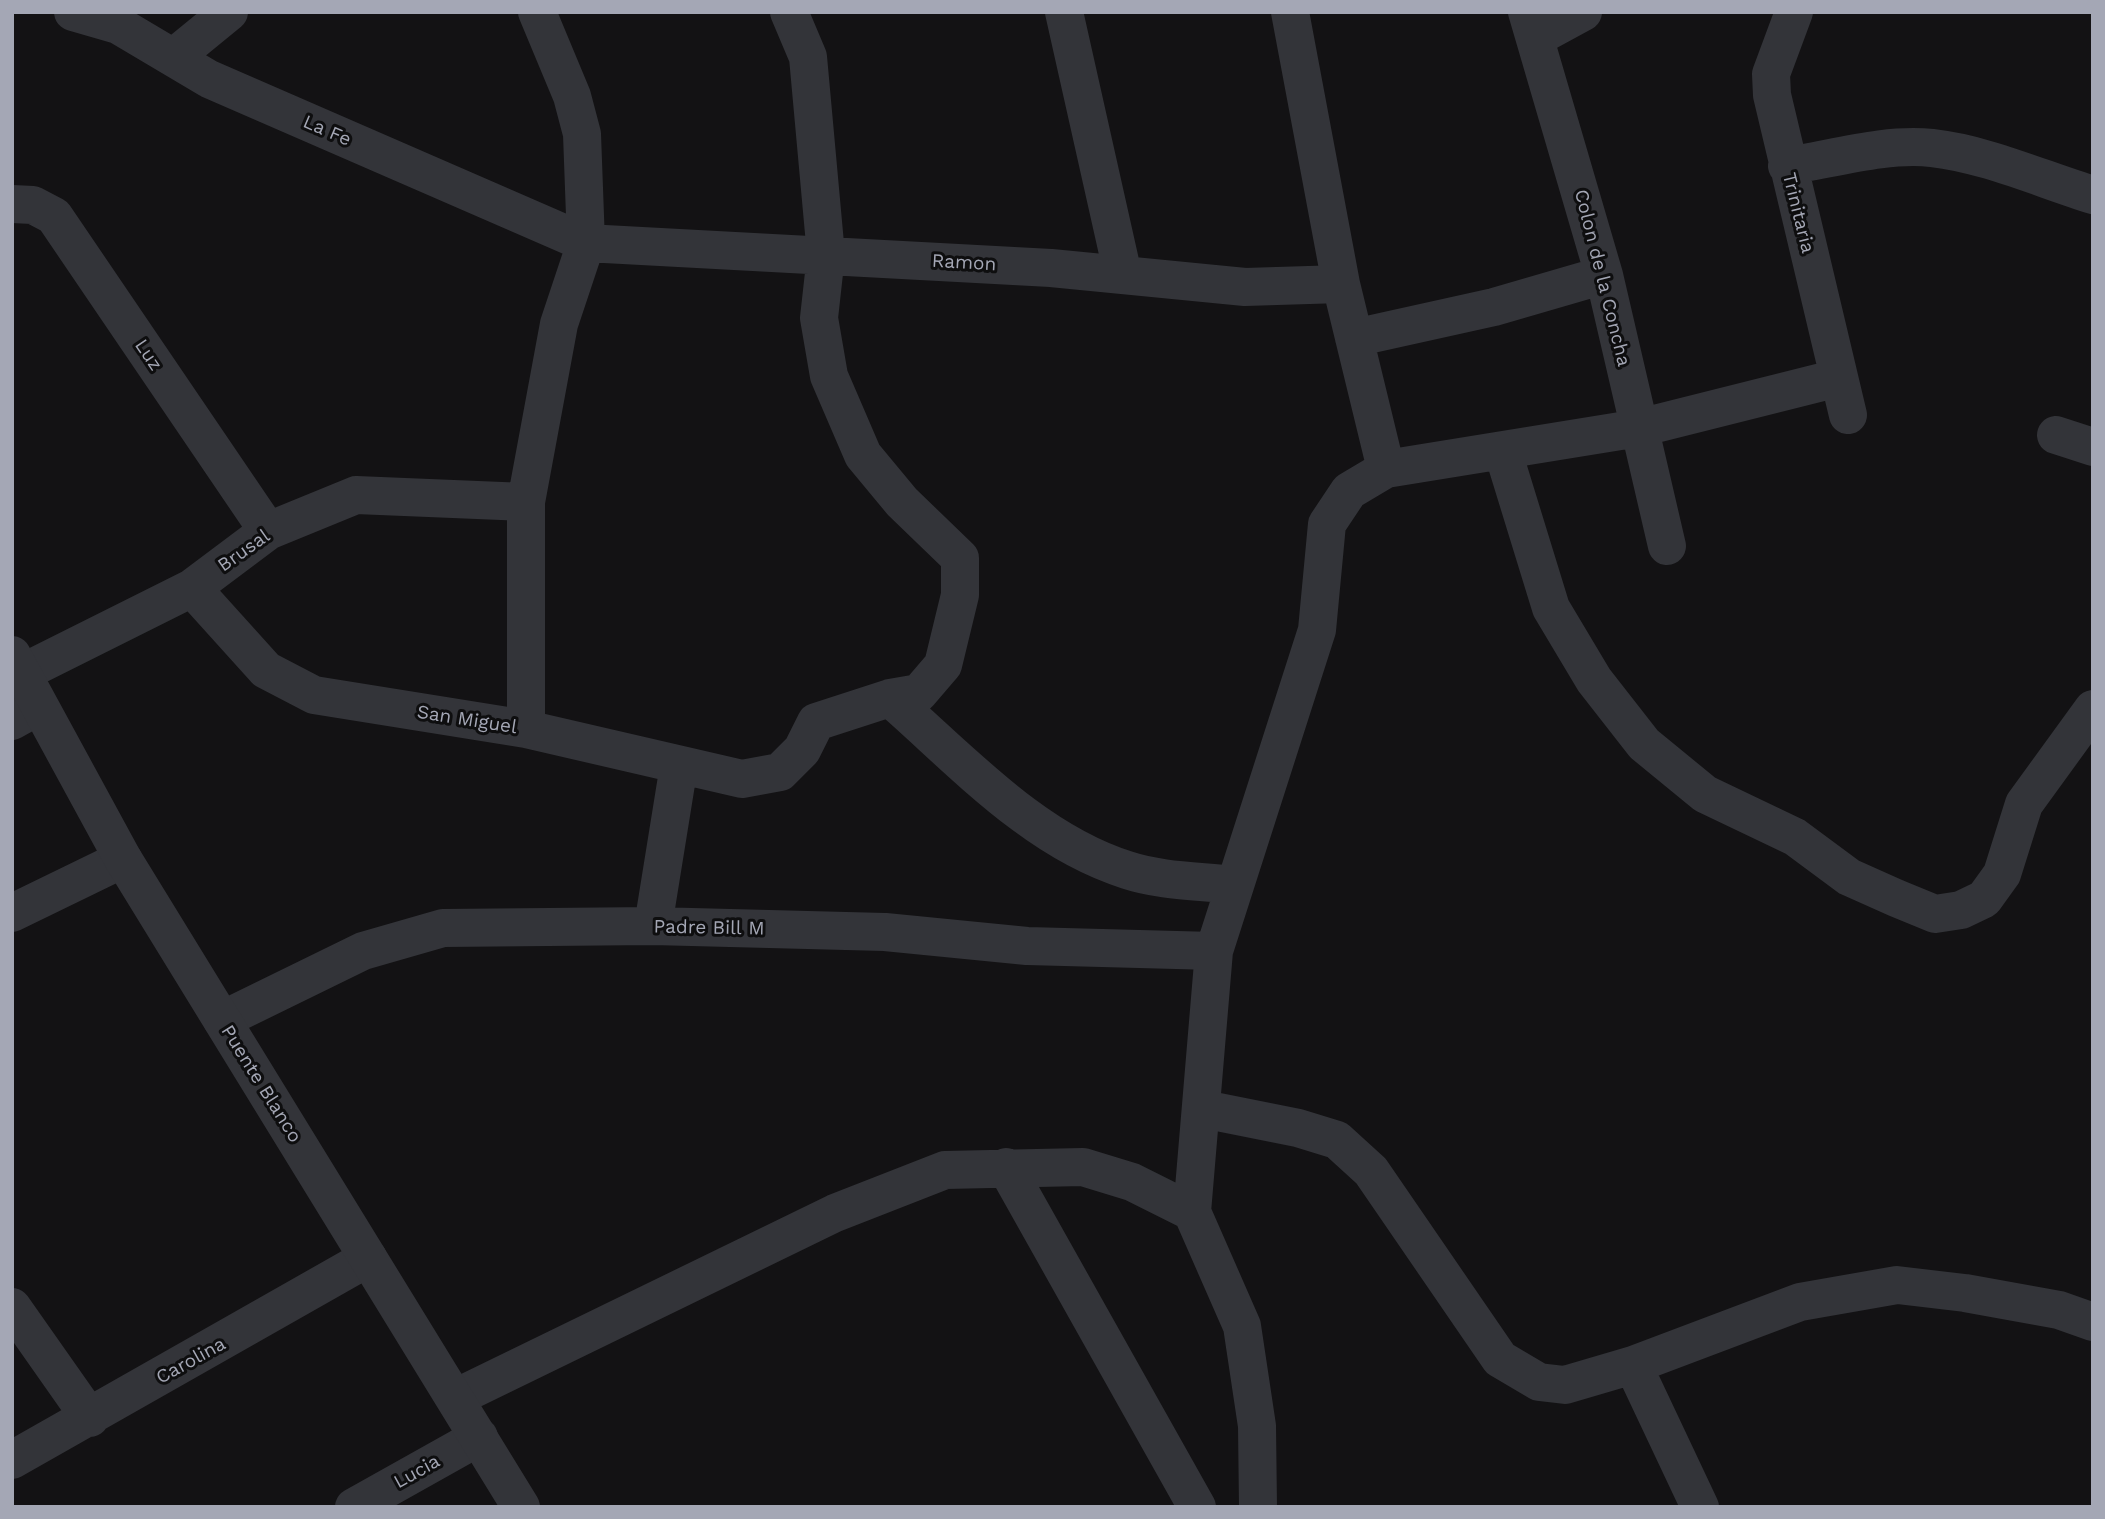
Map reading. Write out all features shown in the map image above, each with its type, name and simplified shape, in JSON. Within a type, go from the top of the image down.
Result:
[{"type":"street","name":"La Fe","points":[[73,12],[118,25],[209,79],[586,243]]},
{"type":"street","points":[[174,57],[229,12]]},
{"type":"street","points":[[789,12],[808,57],[826,256],[819,318],[829,376],[863,455],[902,502],[960,558],[960,595],[943,665],[919,693],[890,698]]},
{"type":"street","points":[[1064,12],[1123,275]]},
{"type":"street","points":[[1290,12],[1341,284],[1386,470]]},
{"type":"street","points":[[1532,25],[1583,12]]},
{"type":"street","name":"Trinitaria","points":[[1794,12],[1771,74],[1772,95],[1848,415]]},
{"type":"street","points":[[526,729],[526,502],[559,324],[586,243],[582,134],[544,14]]},
{"type":"street","name":"Colon de la Concha","points":[[1532,25],[1604,275],[1667,546]]},
{"type":"street","points":[[1787,166],[1904,148],[1931,148],[1961,153],[2093,195]]},
{"type":"street","name":"Luz","points":[[12,204],[33,205],[54,216],[268,531]]},
{"type":"street","name":"Ramon","points":[[586,243],[1051,268],[1245,287],[1341,284]]},
{"type":"street","points":[[1354,338],[1494,307],[1604,275]]},
{"type":"street","points":[[1258,1507],[1257,1426],[1242,1326],[1192,1212],[1203,1110],[1214,951],[1317,629],[1327,524],[1349,491],[1386,470],[1639,428],[1838,378]]},
{"type":"street","points":[[2056,435],[2093,447]]},
{"type":"street","points":[[1503,452],[1551,608],[1594,680],[1644,744],[1705,794],[1795,837],[1849,877],[1935,914],[1961,910],[1984,899],[2002,874],[2024,804],[2093,709]]},
{"type":"street","name":"Brusal","points":[[21,689],[192,588],[268,531],[356,495],[526,502]]},
{"type":"street","name":"San Miguel","points":[[192,588],[266,670],[314,695],[526,729],[742,779],[780,772],[802,750],[816,722],[890,698]]},
{"type":"street","name":"Puente Blanco","points":[[21,689],[521,1507]]},
{"type":"street","points":[[890,698],[1023,814],[1072,847],[1128,871],[1233,885]]},
{"type":"street","points":[[653,926],[679,765]]},
{"type":"street","points":[[12,913],[123,859]]},
{"type":"street","name":"Padre Bill M","points":[[222,1020],[363,951],[443,928],[653,926],[885,932],[1027,946],[1214,951]]},
{"type":"street","points":[[1203,1110],[1298,1128],[1337,1140],[1371,1171],[1500,1359],[1539,1382],[1565,1385],[1633,1365],[1800,1302],[1897,1285],[1965,1293],[2059,1310],[2093,1322]]},
{"type":"street","points":[[1006,1167],[1197,1507]]},
{"type":"street","points":[[455,1398],[835,1213],[945,1170],[1083,1167],[1132,1182],[1192,1212]]},
{"type":"street","name":"Carolina","points":[[12,1460],[368,1258]]},
{"type":"street","points":[[12,1307],[90,1418]]},
{"type":"street","points":[[1633,1365],[1700,1507]]},
{"type":"street","name":"Lucia","points":[[354,1507],[479,1437]]}]
